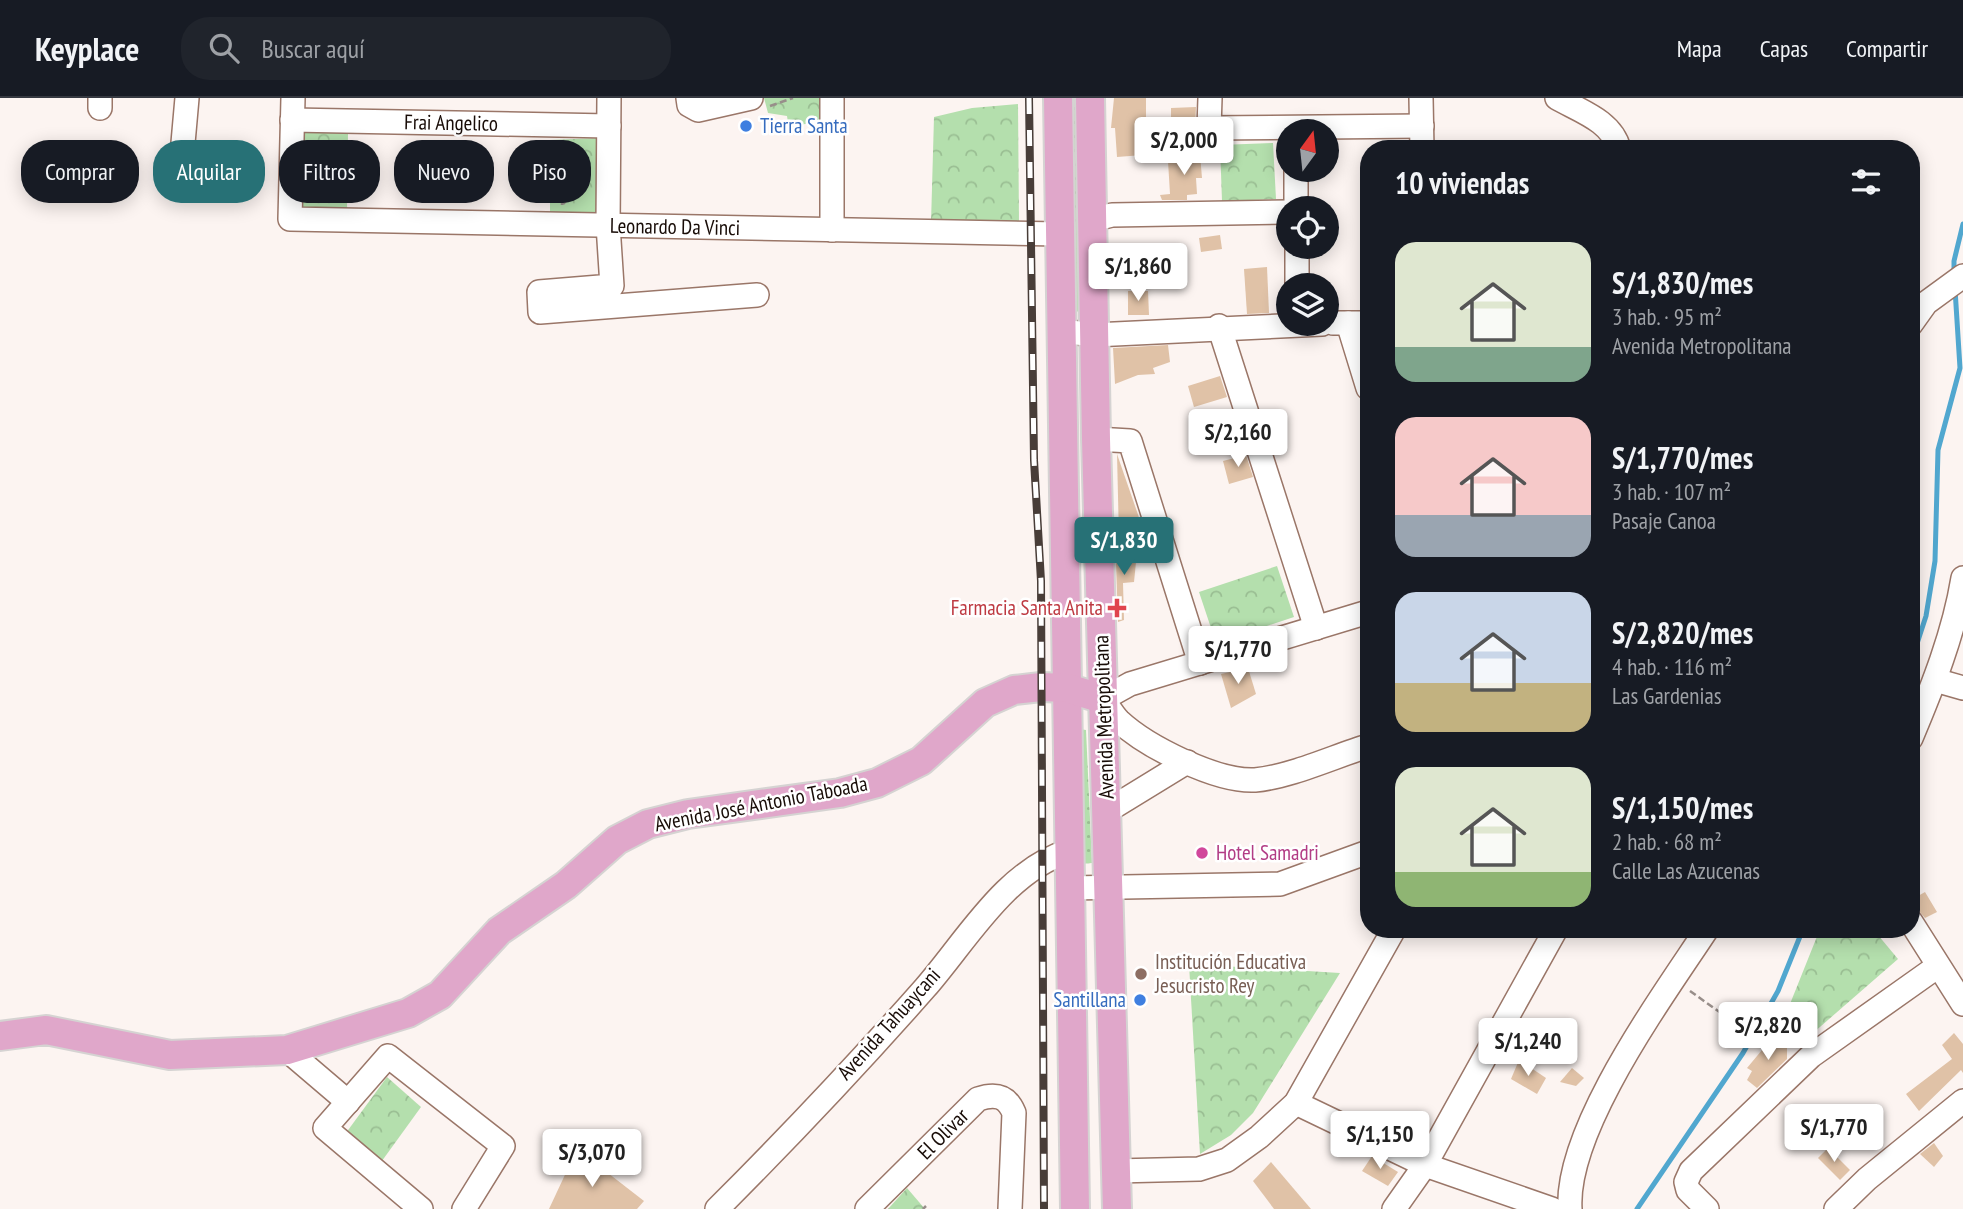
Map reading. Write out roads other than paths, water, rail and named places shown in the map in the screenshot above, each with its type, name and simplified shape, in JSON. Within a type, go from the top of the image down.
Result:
[{"type":"main road","name":"Avenida Metropolitana","points":[[1058,98],[1075,1209]]},
{"type":"main road","name":"Avenida Metropolitana","points":[[1090,98],[1096,439],[1117,1209]]},
{"type":"main road","name":"Avenida José Antonio Taboada","points":[[0,1036],[46,1030],[170,1055],[287,1050],[415,1011],[432,1000],[499,931],[566,885],[617,840],[648,824],[688,814],[840,793],[877,783],[921,761],[985,703],[1014,690],[1067,688],[1103,699]]},
{"type":"street","points":[[183,140],[187,98]]},
{"type":"street","points":[[609,98],[608,225],[612,286],[539,292],[540,312],[757,295]]},
{"type":"street","points":[[688,98],[689,105],[698,110],[758,103]]},
{"type":"street","points":[[832,98],[832,230]]},
{"type":"street","points":[[1210,98],[1209,128],[1276,129]]},
{"type":"street","points":[[1339,132],[1422,137],[1421,98]]},
{"type":"street","points":[[1557,98],[1601,122],[1617,140]]},
{"type":"street","name":"Frai Angelico","points":[[292,109],[609,126]]},
{"type":"street","name":"Leonardo Da Vinci","points":[[292,109],[290,219],[1060,234]]},
{"type":"street","points":[[1092,220],[1112,215],[1276,212]]},
{"type":"street","points":[[1920,311],[1942,289],[1963,276]]},
{"type":"street","points":[[1341,323],[1360,369]]},
{"type":"street","points":[[1062,331],[1094,335],[1276,325]]},
{"type":"street","points":[[1219,327],[1316,628]]},
{"type":"street","points":[[1096,439],[1130,441],[1200,663]]},
{"type":"street","points":[[1920,716],[1935,680],[1959,603],[1963,578]]},
{"type":"street","points":[[1360,614],[1130,684],[1103,699],[1118,720],[1150,743],[1187,762],[1236,778],[1255,780],[1360,748]]},
{"type":"street","points":[[1935,680],[1963,688]]},
{"type":"street","points":[[1107,811],[1187,762]]},
{"type":"street","name":"Avenida Tahuaycani","points":[[717,1209],[927,986],[965,937],[1000,900],[1044,859],[1069,850]]},
{"type":"street","points":[[1070,888],[1280,884],[1360,855]]},
{"type":"street","points":[[1920,937],[1963,1004]]},
{"type":"street","points":[[1116,1171],[1199,1170],[1214,1166],[1259,1138],[1296,1104],[1389,938]]},
{"type":"street","points":[[1394,1209],[1425,1165],[1551,938]]},
{"type":"street","points":[[1570,1209],[1572,1174],[1597,1110],[1626,1052],[1701,938]]},
{"type":"street","points":[[1707,1209],[1688,1190],[1686,1182],[1691,1171],[1811,1056],[1938,966]]},
{"type":"street","points":[[287,1050],[348,1102]]},
{"type":"street","points":[[421,1209],[325,1128],[388,1056],[503,1146],[472,1206]]},
{"type":"street","name":"El Olivar","points":[[867,1209],[978,1099],[989,1095],[1000,1096],[1009,1102],[1014,1113],[1010,1209]]},
{"type":"street","points":[[1836,1209],[1963,1101]]},
{"type":"street","points":[[1296,1104],[1425,1165],[1552,1209]]},
{"type":"waterway","points":[[1954,276],[1954,261],[1963,224]]},
{"type":"waterway","points":[[1920,634],[1926,616],[1935,561],[1938,450],[1960,368],[1955,289]]},
{"type":"waterway","points":[[1637,1209],[1743,1053],[1778,991],[1799,938]]},
{"type":"railway","points":[[1029,98],[1034,460],[1041,581],[1044,1209]]},
{"type":"place","name":"Tierra Santa","points":[[746,126]]},
{"type":"place","name":"Farmacia Santa Anita","points":[[1117,608]]},
{"type":"place","name":"Hotel Samadri","points":[[1202,853]]},
{"type":"place","name":"Institución Educativa Jesucristo Rey","points":[[1141,974]]},
{"type":"place","name":"Santillana","points":[[1140,1000]]}]
